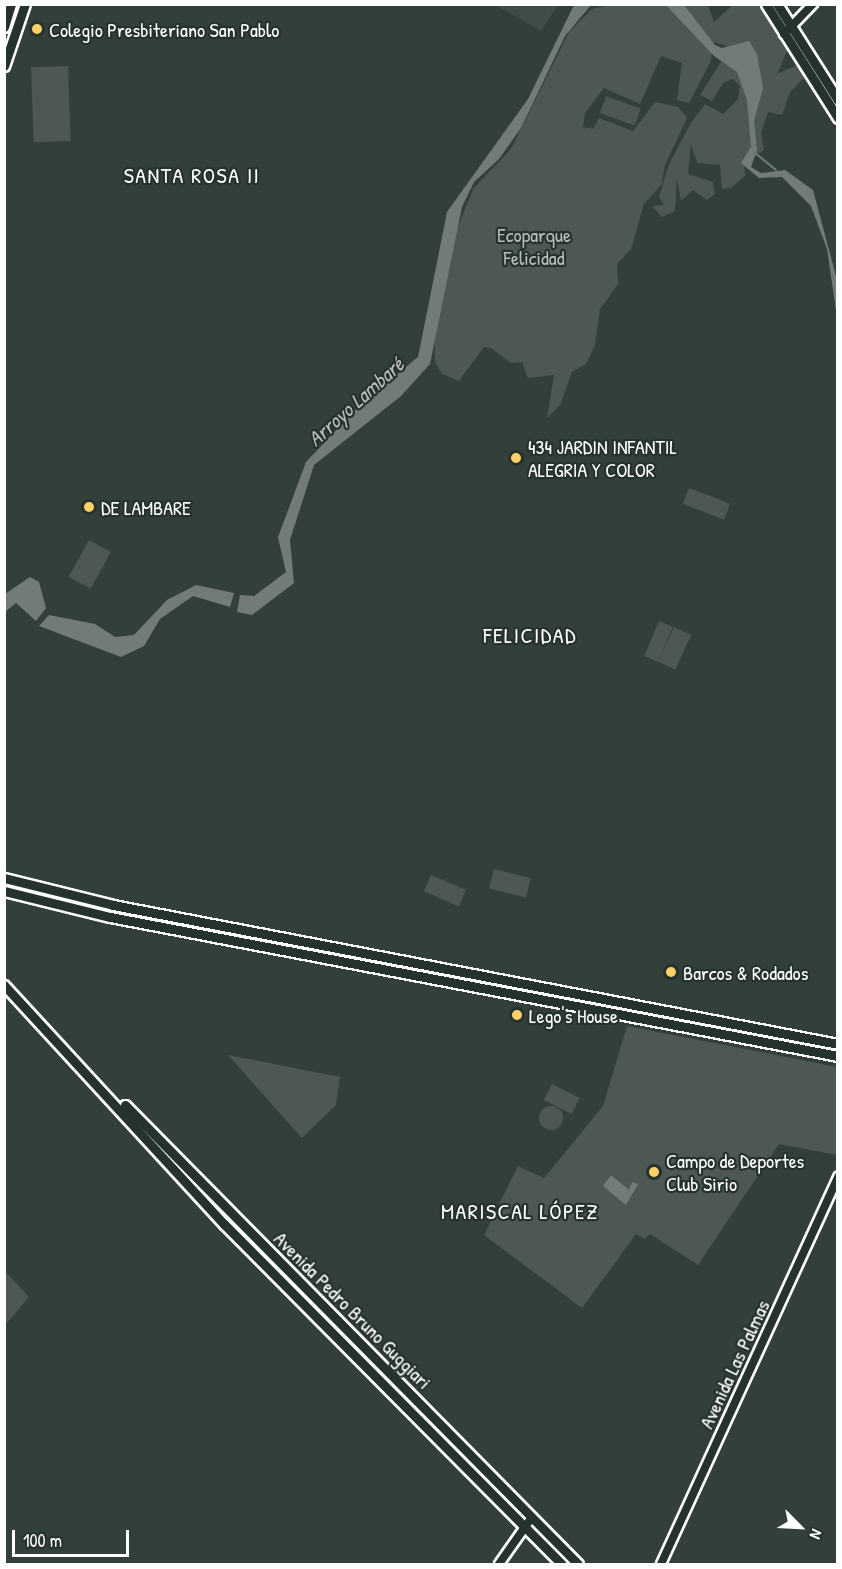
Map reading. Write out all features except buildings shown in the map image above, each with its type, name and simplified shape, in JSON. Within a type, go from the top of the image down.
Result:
[{"type":"main road","points":[[4,27],[12,4]]},
{"type":"main road","points":[[4,66],[25,4]]},
{"type":"main road","points":[[766,4],[788,31],[833,98],[837,118]]},
{"type":"main road","points":[[777,4],[788,31]]},
{"type":"main road","points":[[4,878],[113,905],[837,1044]]},
{"type":"main road","points":[[4,891],[110,917],[837,1056]]},
{"type":"main road","name":"Avenida Pedro Bruno Guggiari","points":[[4,985],[578,1564]]},
{"type":"main road","name":"Avenida Pedro Bruno Guggiari","points":[[101,1084],[224,1224],[562,1564]]},
{"type":"main road","points":[[500,1564],[532,1517]]},
{"type":"street","points":[[788,31],[813,4]]},
{"type":"street","name":"Avenida Las Palmas","points":[[661,1564],[837,1177]]},
{"type":"shaded area","points":[[496,5],[558,5],[541,31]]},
{"type":"shaded area","points":[[574,5],[591,5],[565,36],[521,128],[499,159],[474,182],[462,207],[430,364],[401,396],[314,465],[290,540],[294,583],[252,615],[237,612],[240,595],[254,596],[286,572],[278,537],[306,462],[362,403],[418,357],[447,212],[528,99]]},
{"type":"shaded area","points":[[666,5],[684,5],[715,45],[722,48],[749,41],[757,54],[763,88],[754,121],[757,150],[751,167],[761,173],[785,170],[813,190],[836,276],[837,317],[827,249],[811,206],[782,177],[759,178],[741,163],[751,147],[747,100],[737,72],[714,56]]},
{"type":"shaded area","points":[[30,577],[39,582],[46,608],[36,621],[16,603],[5,612],[5,594]]},
{"type":"shaded area","points":[[196,585],[234,593],[230,607],[193,596],[160,619],[144,646],[121,657],[39,626],[49,615],[95,624],[115,637],[134,635],[167,600]]},
{"type":"shaded area","points":[[611,1175],[629,1190],[632,1182],[638,1184],[626,1205],[603,1186]]},
{"type":"green space","name":"Ecoparque Felicidad","points":[[613,4],[708,5],[714,22],[733,5],[764,5],[790,44],[777,74],[799,64],[804,78],[790,92],[782,115],[768,112],[761,133],[764,150],[744,163],[745,176],[731,188],[722,189],[720,165],[697,163],[691,144],[688,174],[713,182],[715,194],[707,200],[693,190],[681,201],[677,179],[675,211],[662,217],[652,206],[664,205],[659,197],[669,164],[691,123],[705,104],[723,114],[738,99],[740,86],[733,79],[723,83],[712,101],[700,95],[730,47],[713,42],[711,61],[689,103],[677,100],[682,63],[661,56],[640,104],[604,88],[585,113],[583,127],[593,129],[599,118],[633,131],[655,102],[678,107],[687,118],[665,165],[662,184],[644,204],[631,249],[617,264],[618,284],[600,309],[595,345],[586,364],[572,372],[560,405],[547,418],[554,375],[528,378],[522,362],[511,363],[491,348],[484,347],[459,381],[442,374],[435,362],[434,316],[446,257],[473,189],[511,149],[569,32],[592,9]]},
{"type":"green space","points":[[68,66],[71,141],[34,142],[31,67]]},
{"type":"green space","points":[[606,96],[641,109],[635,126],[600,113]]},
{"type":"green space","points":[[689,488],[730,504],[724,520],[683,504]]},
{"type":"green space","points":[[89,540],[111,552],[91,589],[69,577]]},
{"type":"green space","points":[[659,621],[673,627],[658,662],[644,656]]},
{"type":"green space","points":[[674,627],[691,635],[675,669],[658,661]]},
{"type":"green space","points":[[494,869],[531,878],[526,898],[489,888]]},
{"type":"green space","points":[[431,875],[466,890],[459,906],[424,892]]},
{"type":"green space","points":[[120,912],[315,948],[316,950],[120,915]]},
{"type":"green space","points":[[351,955],[568,996],[570,998],[351,958]]},
{"type":"green space","points":[[591,1003],[837,1047],[837,1051]]},
{"type":"green space","name":"Campo de Deportes Club Sirio","points":[[627,1026],[837,1067],[837,1155],[779,1144],[698,1265],[650,1234],[645,1239],[636,1234],[582,1308],[484,1235],[518,1166],[544,1178],[603,1106]]},
{"type":"green space","points":[[228,1055],[340,1077],[336,1105],[302,1138]]},
{"type":"green space","points":[[552,1084],[580,1098],[571,1114],[544,1100]]},
{"type":"green space","points":[[551,1106],[560,1109],[563,1118],[560,1127],[551,1130],[542,1127],[539,1118],[542,1109]]},
{"type":"green space","points":[[237,1225],[329,1319],[329,1322],[234,1228]]},
{"type":"green space","points":[[5,1271],[29,1297],[4,1325]]},
{"type":"waterway","points":[[755,153],[776,170]]},
{"type":"place","name":"Colegio Presbiteriano San Pablo","points":[[37,29]]},
{"type":"place","name":"434 JARDIN INFANTIL ALEGRIA Y COLOR","points":[[516,458]]},
{"type":"place","name":"DE LAMBARE","points":[[89,507]]},
{"type":"place","name":"Barcos & Rodados","points":[[671,972]]},
{"type":"place","name":"Lego's House","points":[[517,1015]]},
{"type":"place","name":"Campo de Deportes Club Sirio","points":[[654,1172]]},
{"type":"district","name":"SANTA ROSA II","points":[[192,176]]},
{"type":"district","name":"FELICIDAD","points":[[530,636]]},
{"type":"district","name":"MARISCAL LÓPEZ","points":[[520,1212]]},
{"type":"water label","name":"Arroyo Lambaré","points":[[356,402]]}]
